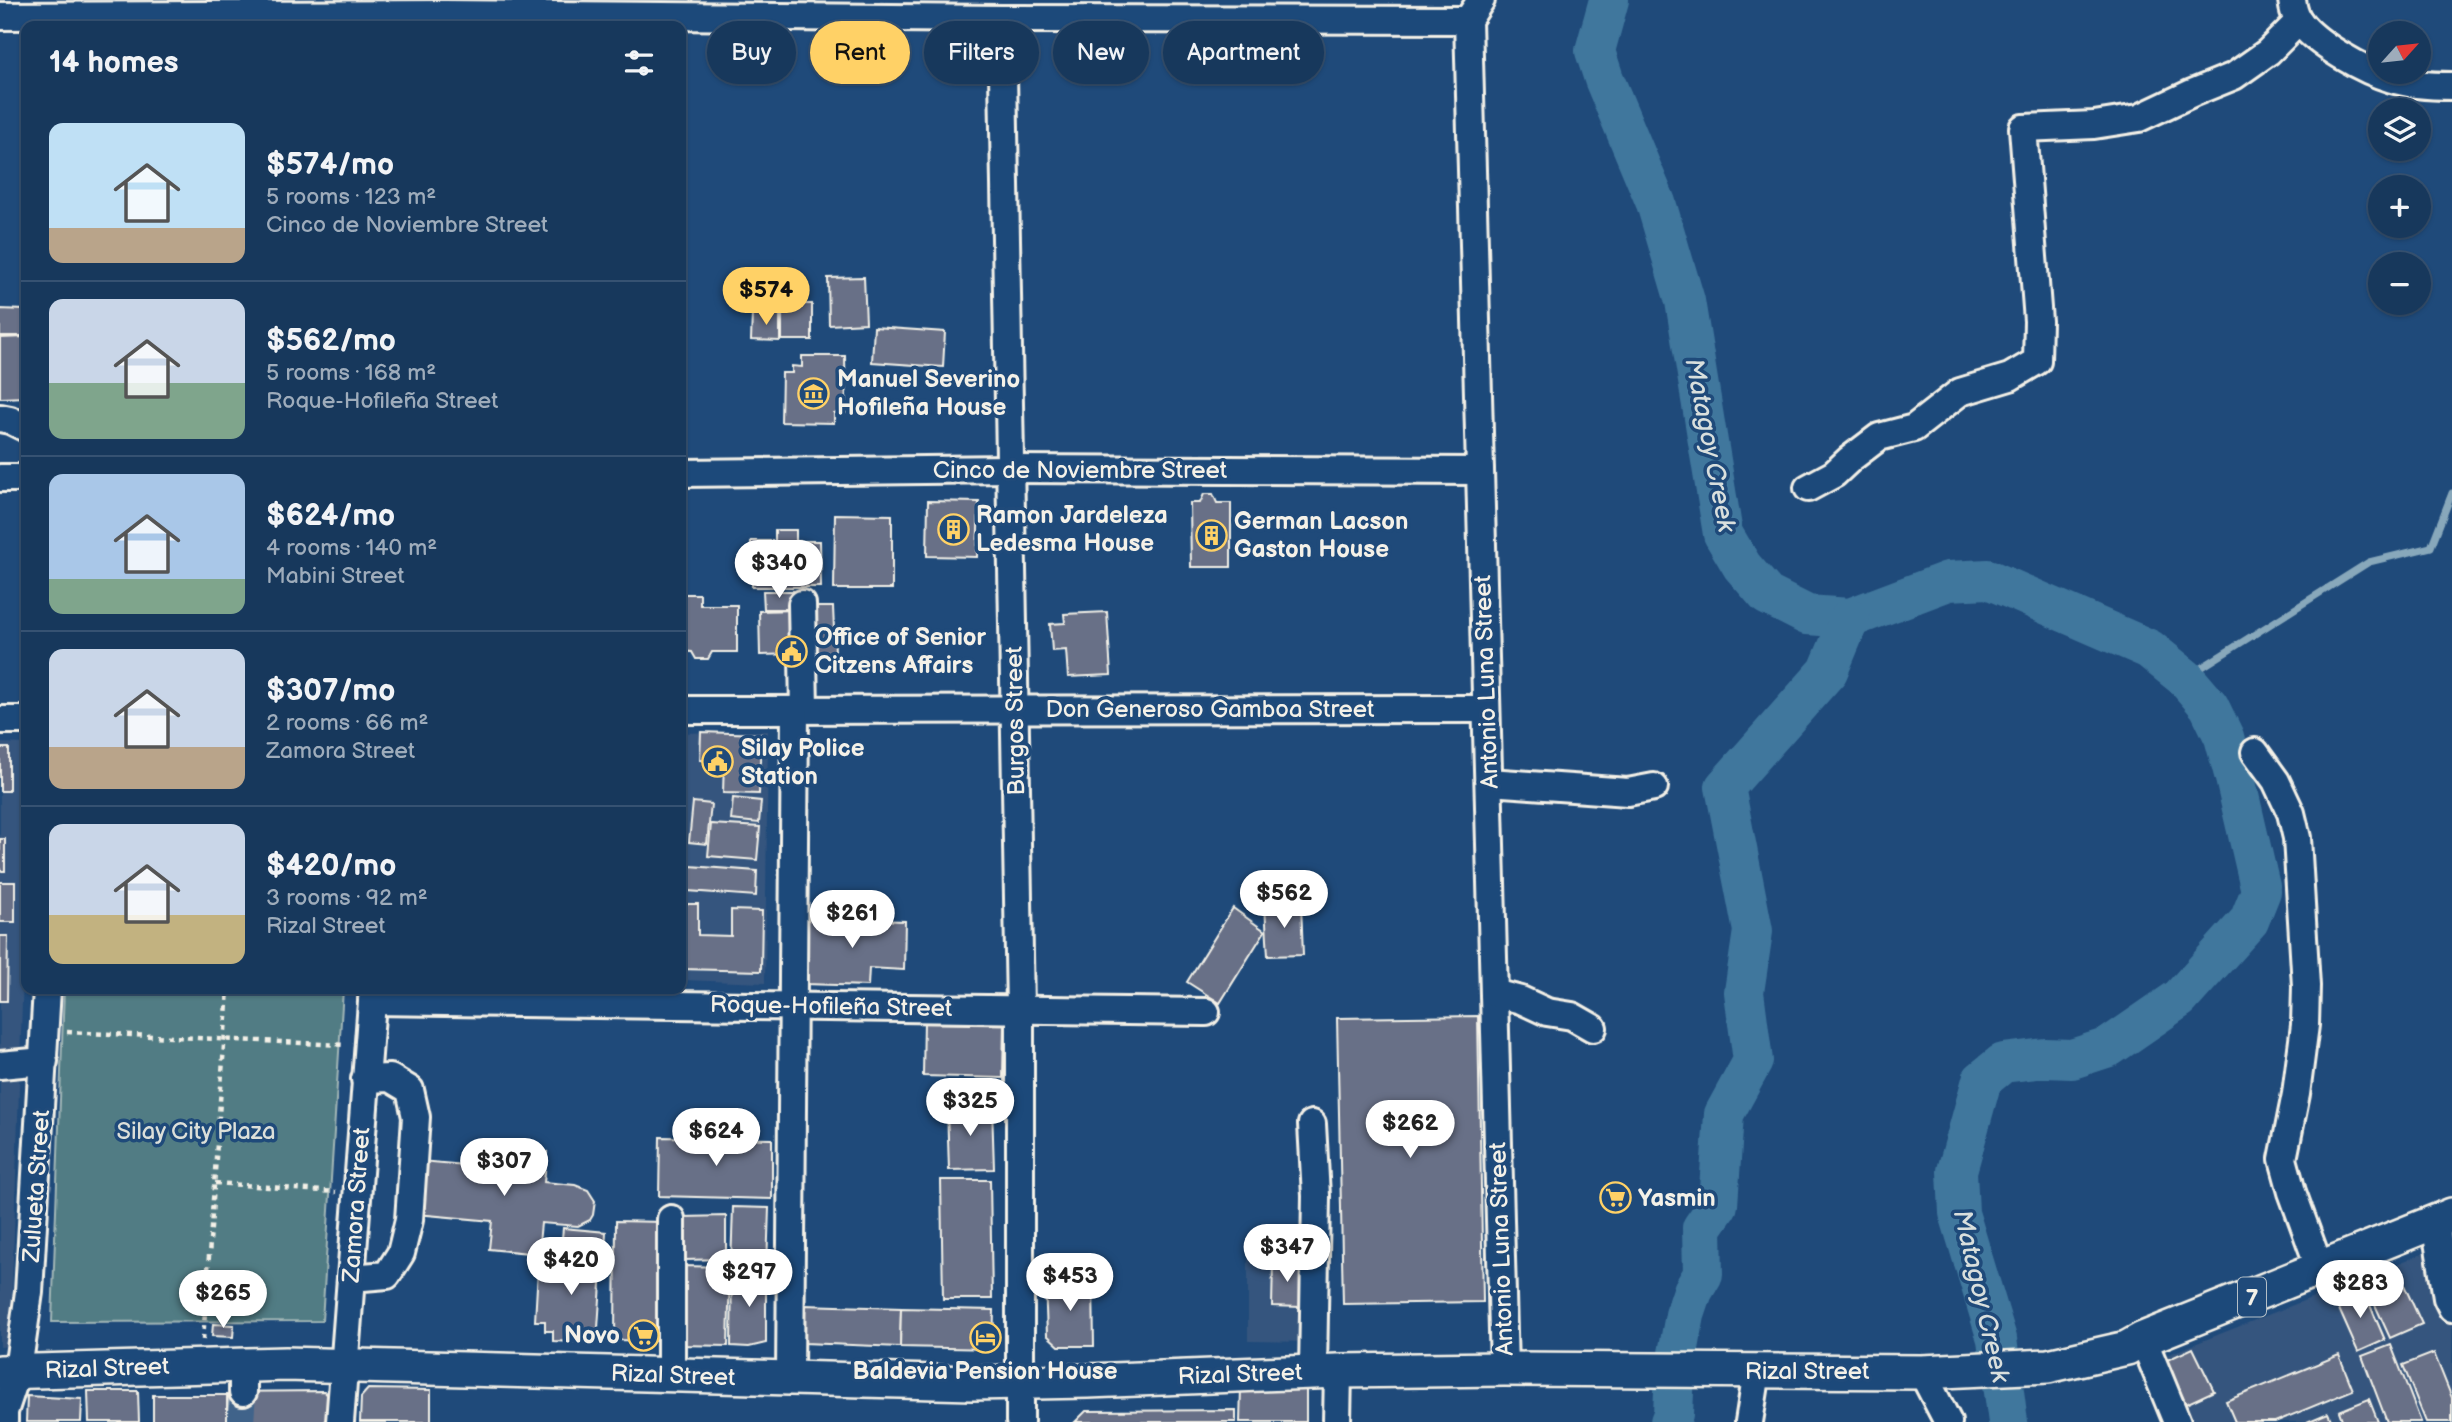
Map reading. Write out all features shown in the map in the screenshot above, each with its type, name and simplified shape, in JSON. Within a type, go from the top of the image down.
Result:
[{"type":"main road","name":"Rizal Street","points":[[9,1371],[201,1365],[243,1378],[345,1366],[1019,1382],[1324,1371],[1922,1371],[2048,1366],[2115,1351],[2444,1218]]},
{"type":"street","points":[[0,16],[119,21],[445,13],[1002,19],[1474,10]]},
{"type":"street","name":"Antonio Luna Street","points":[[1474,10],[1480,471],[1504,1369]]},
{"type":"street","points":[[1808,488],[1834,474],[1879,437],[1914,428],[1960,392],[2010,377],[2037,361],[2038,321],[2023,128],[2094,125],[2139,118],[2234,76],[2268,52],[2295,10],[2329,47],[2359,65],[2391,79],[2423,85],[2452,86]]},
{"type":"street","name":"Burgos Street","points":[[1002,19],[1020,1008],[1020,1422]]},
{"type":"street","points":[[0,418],[21,426]]},
{"type":"street","name":"Cinco de Noviembre Street","points":[[686,473],[1010,469],[1480,471]]},
{"type":"street","points":[[0,478],[21,478]]},
{"type":"street","points":[[790,1378],[793,1006],[802,604]]},
{"type":"street","name":"Don Generoso Gamboa Street","points":[[686,710],[1486,709]]},
{"type":"street","points":[[0,720],[21,720]]},
{"type":"street","points":[[2255,752],[2276,781],[2291,813],[2297,838],[2306,986],[2305,1026],[2296,1094],[2283,1159],[2320,1269]]},
{"type":"street","points":[[1489,782],[1628,792],[1654,787]]},
{"type":"street","points":[[1494,993],[1521,1000],[1547,1012],[1572,1016],[1593,1028]]},
{"type":"street","name":"Zulueta Street","points":[[4,1422],[9,1371],[29,1293],[47,994]]},
{"type":"street","name":"Roque-Hofileña Street","points":[[372,995],[793,1006],[1206,1012]]},
{"type":"street","name":"Zamora Street","points":[[340,1422],[372,995]]},
{"type":"street","points":[[0,1065],[44,1061]]},
{"type":"street","points":[[351,1278],[387,1275],[401,1253],[409,1220],[416,1117],[410,1090],[390,1078],[365,1079]]},
{"type":"street","points":[[1312,1124],[1324,1371],[1321,1422]]},
{"type":"street","points":[[2444,1218],[2447,1298],[2452,1308]]},
{"type":"street","points":[[671,1219],[671,1375]]},
{"type":"street","points":[[2143,1339],[2177,1422]]},
{"type":"street","points":[[1324,1371],[1337,1422]]},
{"type":"street","points":[[1749,1422],[1757,1371]]},
{"type":"street","points":[[1922,1371],[1948,1422]]},
{"type":"path","points":[[201,1365],[228,994]]},
{"type":"path","points":[[45,1031],[368,1046]]},
{"type":"path","points":[[215,1183],[357,1194]]},
{"type":"shaded area","points":[[768,731],[765,983],[686,980],[686,733]]},
{"type":"shaded area","points":[[0,743],[21,744],[22,994],[10,1346],[0,1347]]},
{"type":"shaded area","points":[[1248,1240],[1312,1240],[1312,1342],[1248,1341]]},
{"type":"shaded area","points":[[2452,1242],[2452,1422],[2185,1422],[2164,1376],[2167,1355]]},
{"type":"green space","name":"Silay City Plaza","points":[[64,994],[343,994],[322,1321],[52,1322]]},
{"type":"building","points":[[864,277],[866,323],[829,325],[828,278]]},
{"type":"building","points":[[782,304],[812,304],[812,340],[782,340]]},
{"type":"building","points":[[0,309],[21,310],[21,336],[0,336]]},
{"type":"building","points":[[752,314],[780,314],[780,341],[751,340]]},
{"type":"building","points":[[874,327],[945,332],[943,367],[872,362]]},
{"type":"building","points":[[21,337],[21,397],[0,398],[0,338]]},
{"type":"building","name":"Manuel Severino Hofileña House","points":[[802,356],[845,356],[846,413],[834,413],[834,423],[781,422],[782,373],[792,373],[792,366],[802,367]]},
{"type":"building","name":"German Lacson Gaston House","points":[[1204,494],[1213,494],[1217,503],[1231,503],[1231,567],[1191,567],[1190,503],[1200,503]]},
{"type":"building","name":"Ramon Jardeleza Ledesma House","points":[[928,501],[979,502],[977,557],[927,556]]},
{"type":"building","points":[[835,514],[892,515],[892,589],[834,589]]},
{"type":"building","points":[[775,530],[796,530],[796,541],[820,541],[821,587],[752,587],[751,541],[775,541]]},
{"type":"building","points":[[763,591],[794,591],[795,609],[764,609]]},
{"type":"building","points":[[686,594],[700,594],[700,605],[737,605],[737,652],[712,652],[708,659],[696,659],[692,652],[686,651]]},
{"type":"building","points":[[811,607],[833,607],[835,652],[812,652]]},
{"type":"building","points":[[796,610],[797,654],[760,655],[759,611]]},
{"type":"building","points":[[1107,612],[1111,675],[1068,677],[1066,650],[1052,651],[1050,624],[1065,623],[1064,614]]},
{"type":"building","points":[[701,732],[761,734],[759,794],[723,793],[724,761],[700,760]]},
{"type":"building","points":[[0,748],[9,748],[9,791],[0,791]]},
{"type":"building","points":[[733,798],[761,801],[759,823],[731,820]]},
{"type":"building","points":[[693,802],[711,804],[707,844],[689,842]]},
{"type":"building","points":[[711,824],[760,827],[757,860],[708,856]]},
{"type":"building","points":[[0,839],[5,839],[5,871],[0,871]]},
{"type":"building","points":[[690,866],[757,871],[756,896],[688,891]]},
{"type":"building","points":[[0,882],[15,882],[15,922],[0,922]]},
{"type":"building","points":[[686,904],[698,904],[698,935],[731,936],[731,910],[762,911],[761,971],[686,969]]},
{"type":"building","points":[[1301,904],[1303,955],[1268,956],[1265,906]]},
{"type":"building","points":[[1233,908],[1265,931],[1220,1003],[1187,982]]},
{"type":"building","points":[[807,918],[905,921],[904,970],[869,968],[868,986],[805,984]]},
{"type":"building","points":[[0,936],[8,936],[7,1001],[0,1001]]},
{"type":"building","points":[[1478,1016],[1483,1302],[1343,1304],[1337,1018]]},
{"type":"building","points":[[924,1020],[1004,1022],[1003,1078],[923,1076]]},
{"type":"building","points":[[992,1106],[994,1169],[949,1170],[947,1107]]},
{"type":"building","points":[[660,1137],[772,1139],[772,1199],[659,1196]]},
{"type":"building","points":[[500,1147],[547,1152],[544,1182],[575,1185],[588,1190],[595,1201],[590,1220],[578,1226],[541,1223],[538,1254],[489,1249],[492,1221],[417,1214],[421,1161],[498,1168]]},
{"type":"building","points":[[941,1180],[990,1180],[992,1299],[943,1299]]},
{"type":"building","points":[[733,1207],[769,1208],[767,1267],[731,1266]]},
{"type":"building","points":[[726,1216],[726,1259],[684,1260],[683,1217]]},
{"type":"building","points":[[616,1221],[664,1222],[663,1341],[615,1340]]},
{"type":"building","points":[[563,1228],[606,1232],[605,1252],[561,1248]]},
{"type":"building","points":[[558,1251],[603,1254],[597,1343],[553,1341],[553,1331],[545,1331],[545,1321],[535,1321],[538,1269],[549,1270],[549,1259],[558,1260]]},
{"type":"building","points":[[1273,1261],[1301,1261],[1301,1307],[1272,1306]]},
{"type":"building","points":[[681,1266],[730,1267],[728,1346],[680,1345]]},
{"type":"building","points":[[2397,1270],[2422,1324],[2390,1338],[2366,1285]]},
{"type":"building","points":[[732,1272],[766,1273],[766,1343],[749,1347],[731,1346]]},
{"type":"building","points":[[1045,1282],[1093,1282],[1094,1346],[1059,1346],[1047,1335]]},
{"type":"building","points":[[2363,1289],[2385,1340],[2358,1352],[2335,1300]]},
{"type":"building","points":[[804,1305],[901,1308],[900,1347],[804,1343]]},
{"type":"building","points":[[901,1308],[994,1310],[993,1349],[900,1347]]},
{"type":"building","points":[[213,1324],[234,1325],[233,1337],[212,1336]]},
{"type":"building","points":[[2391,1345],[2421,1422],[2387,1422],[2362,1356]]},
{"type":"building","points":[[2193,1348],[2214,1391],[2186,1404],[2165,1361]]},
{"type":"building","points":[[2434,1353],[2452,1398],[2452,1422],[2426,1422],[2403,1365]]},
{"type":"building","points":[[2339,1355],[2353,1390],[2275,1422],[2235,1422],[2226,1401]]},
{"type":"building","points":[[1241,1388],[1306,1389],[1306,1422],[1240,1422]]},
{"type":"building","points":[[368,1389],[431,1390],[431,1422],[360,1422],[361,1397]]},
{"type":"building","points":[[88,1391],[138,1391],[139,1422],[89,1422]]},
{"type":"building","points":[[324,1391],[338,1407],[337,1422],[230,1422],[229,1392]]},
{"type":"building","points":[[153,1395],[227,1395],[227,1422],[153,1422]]},
{"type":"building","points":[[27,1396],[82,1399],[81,1422],[26,1422]]},
{"type":"building","points":[[2369,1399],[2378,1422],[2343,1422],[2339,1411]]},
{"type":"building","points":[[1236,1410],[1236,1422],[1075,1422],[1086,1411]]},
{"type":"building","points":[[2328,1413],[2332,1422],[2307,1422]]},
{"type":"waterway","name":"Matagoy Creek","points":[[1609,0],[1595,51],[1656,203],[1685,301],[1723,534],[1742,566],[1767,595],[1807,615],[1850,618],[1948,581],[1988,579],[2149,649],[2185,678],[2209,706],[2224,737],[2261,891],[2249,921],[2180,998],[2109,1047],[2072,1059],[2045,1058],[2003,1063],[1982,1080],[1957,1171],[1959,1213],[1997,1339],[2008,1422]]},
{"type":"waterway","points":[[2185,678],[2369,562],[2431,547],[2452,493]]},
{"type":"waterway","points":[[1670,1422],[1673,1414],[1675,1370],[1685,1315],[1693,1291],[1703,1274],[1702,1228],[1718,1205],[1724,1114],[1753,1061],[1744,992],[1753,931],[1725,787],[1828,671],[1850,618]]},
{"type":"tunnel","points":[[241,1422],[243,1392]]},
{"type":"place","name":"Manuel Severino Hofileña House","points":[[814,393]]},
{"type":"place","name":"Ramon Jardeleza Ledesma House","points":[[953,529]]},
{"type":"place","name":"German Lacson Gaston House","points":[[1211,535]]},
{"type":"place","name":"Office of Senior Citzens Affairs","points":[[792,651]]},
{"type":"place","name":"Silay Police Station","points":[[718,762]]},
{"type":"place","name":"Yasmin","points":[[1615,1198]]},
{"type":"place","name":"Novo","points":[[643,1335]]},
{"type":"place","name":"Baldevia Pension House","points":[[985,1337]]}]
